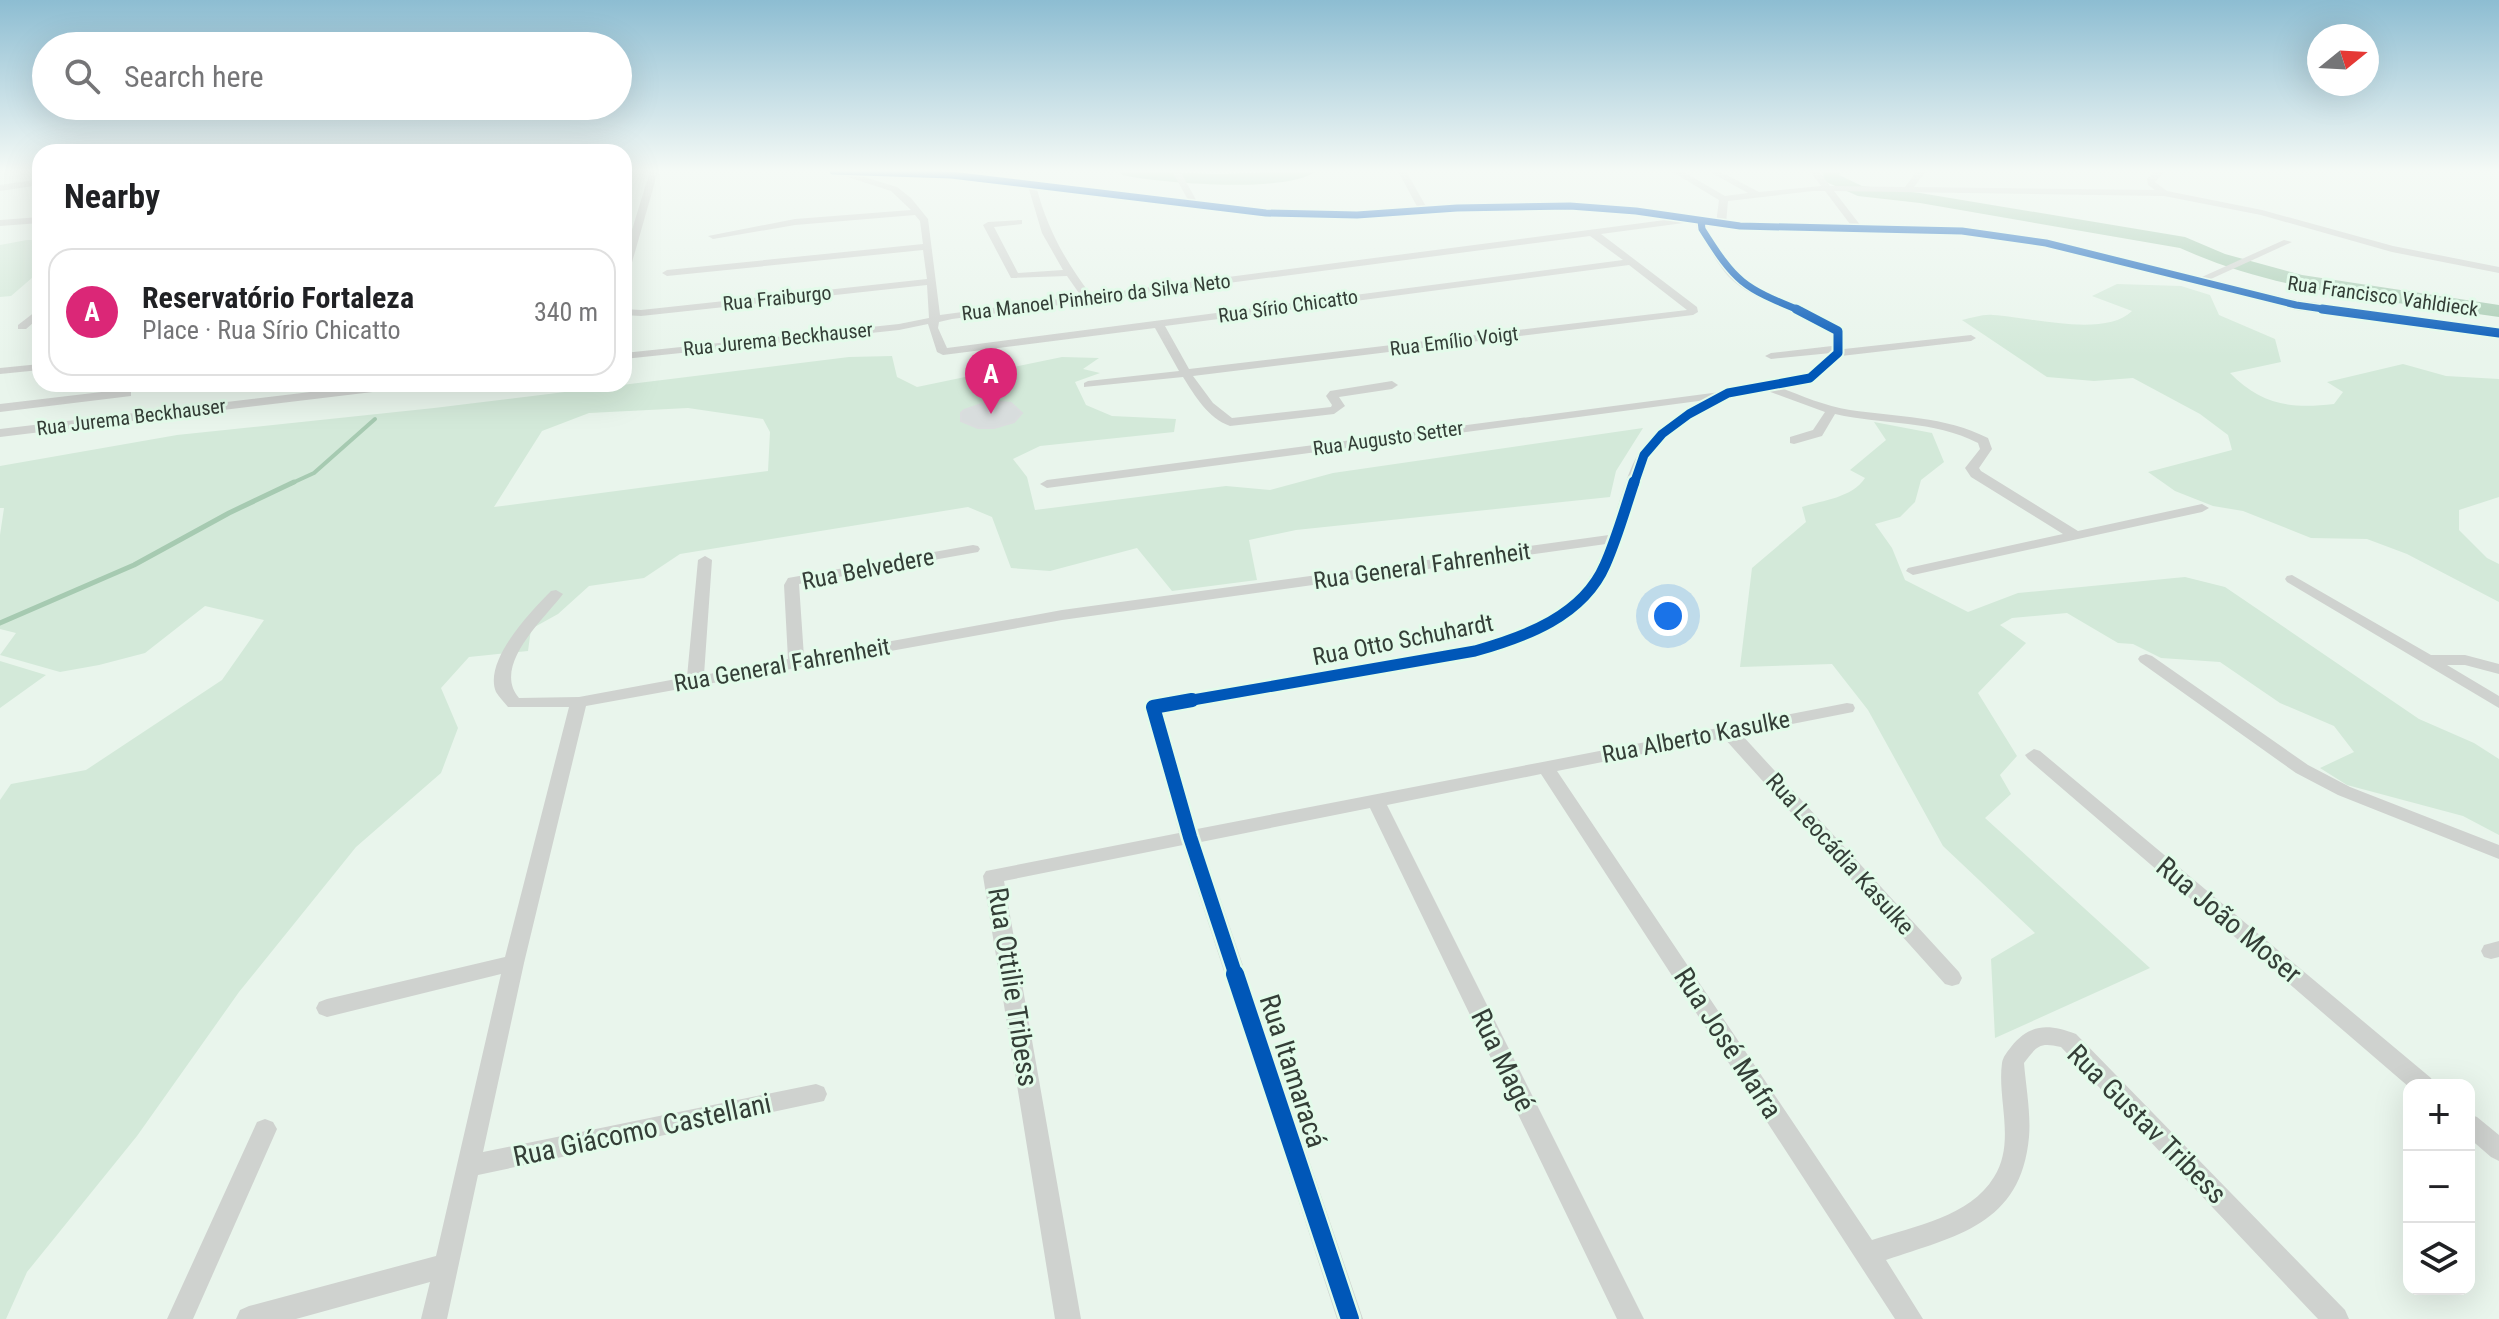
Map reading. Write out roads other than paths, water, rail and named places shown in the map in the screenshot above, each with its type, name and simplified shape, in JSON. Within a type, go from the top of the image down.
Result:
[{"type":"main road","name":"Rua Francisco Vahldieck","points":[[1974,233],[2018,238],[2340,313],[2499,333]]},
{"type":"street","points":[[713,236],[733,233]]},
{"type":"street","points":[[925,233],[929,282],[935,310],[932,320]]},
{"type":"street","points":[[992,233],[1015,276],[1069,273]]},
{"type":"street","points":[[1045,233],[1056,257],[1088,298]]},
{"type":"street","name":"Rua Emílio Voigt","points":[[1088,385],[1693,312],[1593,233]]},
{"type":"street","name":"Rua Manoel Pinheiro da Silva Neto","points":[[932,320],[1597,233]]},
{"type":"street","points":[[1704,233],[1734,275],[1753,288],[1827,322],[1838,331],[1838,351]]},
{"type":"street","points":[[2333,233],[2392,249],[2499,270]]},
{"type":"street","points":[[2198,281],[2287,242]]},
{"type":"street","points":[[667,273],[926,247]]},
{"type":"street","name":"Rua Sírio Chicatto","points":[[932,320],[943,352],[1633,262]]},
{"type":"street","name":"Rua Fraiburgo","points":[[632,312],[929,282]]},
{"type":"street","points":[[22,327],[32,318]]},
{"type":"street","name":"Rua Jurema Beckhauser","points":[[632,355],[899,327],[932,320]]},
{"type":"street","points":[[1158,324],[1187,374],[1220,417],[1230,422],[1334,410],[1339,406],[1332,396],[1334,394],[1392,385]]},
{"type":"street","points":[[1771,356],[1971,338]]},
{"type":"street","name":"Rua Otto Schuhardt","points":[[1190,837],[1153,707],[1475,651],[1517,639],[1547,624],[1578,603],[1605,566],[1644,455],[1662,434],[1689,414],[1728,393],[1810,378],[1838,351]]},
{"type":"street","points":[[0,371],[32,368]]},
{"type":"street","points":[[1768,387],[1832,410],[1949,426],[1979,438],[1984,441],[1986,449],[1972,471],[2076,536]]},
{"type":"street","name":"Rua Jurema Beckhauser","points":[[0,433],[340,392]]},
{"type":"street","points":[[0,408],[127,393]]},
{"type":"street","name":"Rua Augusto Setter","points":[[1047,484],[1728,393]]},
{"type":"street","points":[[1794,440],[1818,433],[1832,410]]},
{"type":"street","points":[[1913,571],[2202,508]]},
{"type":"street","name":"Rua General Fahrenheit","points":[[556,594],[529,622],[506,664],[501,687],[506,697],[514,703],[579,702],[1062,615],[1612,539]]},
{"type":"street","name":"Rua Belvedere","points":[[796,661],[793,581],[973,549]]},
{"type":"street","points":[[695,680],[705,560]]},
{"type":"street","points":[[2292,579],[2499,703]]},
{"type":"street","points":[[2146,659],[2302,769],[2344,791],[2499,852]]},
{"type":"street","points":[[2428,660],[2465,660],[2499,669]]},
{"type":"street","points":[[434,1319],[514,963],[579,702]]},
{"type":"street","name":"Rua Alberto Kasulke","points":[[1545,767],[1847,708]]},
{"type":"street","name":"Rua Leocádia Kasulke","points":[[1728,731],[1952,978]]},
{"type":"street","name":"Rua João Moser","points":[[2034,755],[2416,1079]]},
{"type":"street","name":"Rua Ottilie Tribess","points":[[1068,1319],[993,876],[1545,767]]},
{"type":"street","name":"Rua José Mafra","points":[[1545,767],[1910,1319]]},
{"type":"street","name":"Rua Magé","points":[[1376,801],[1631,1319]]},
{"type":"street","name":"Rua Itamaracá","points":[[1190,837],[1350,1319]]},
{"type":"street","points":[[327,1008],[514,963]]},
{"type":"street","name":"Rua Gustav Tribess","points":[[1867,1254],[1951,1226],[1987,1206],[2007,1179],[2017,1137],[2013,1061],[2029,1040],[2047,1035],[2068,1040],[2336,1319]]},
{"type":"street","name":"Rua Giácomo Castellani","points":[[469,1166],[816,1094]]},
{"type":"street","points":[[180,1319],[265,1129]]},
{"type":"street","points":[[2475,1129],[2499,1150]]},
{"type":"street","points":[[249,1319],[446,1265]]},
{"type":"waterway","points":[[2123,233],[2185,243],[2218,258],[2301,281],[2499,311]]},
{"type":"waterway","points":[[290,484],[314,473],[375,419]]},
{"type":"waterway","points":[[0,623],[134,565],[229,513],[294,482]]},
{"type":"place","name":"Reservatório Fortaleza","points":[[991,414]]}]
